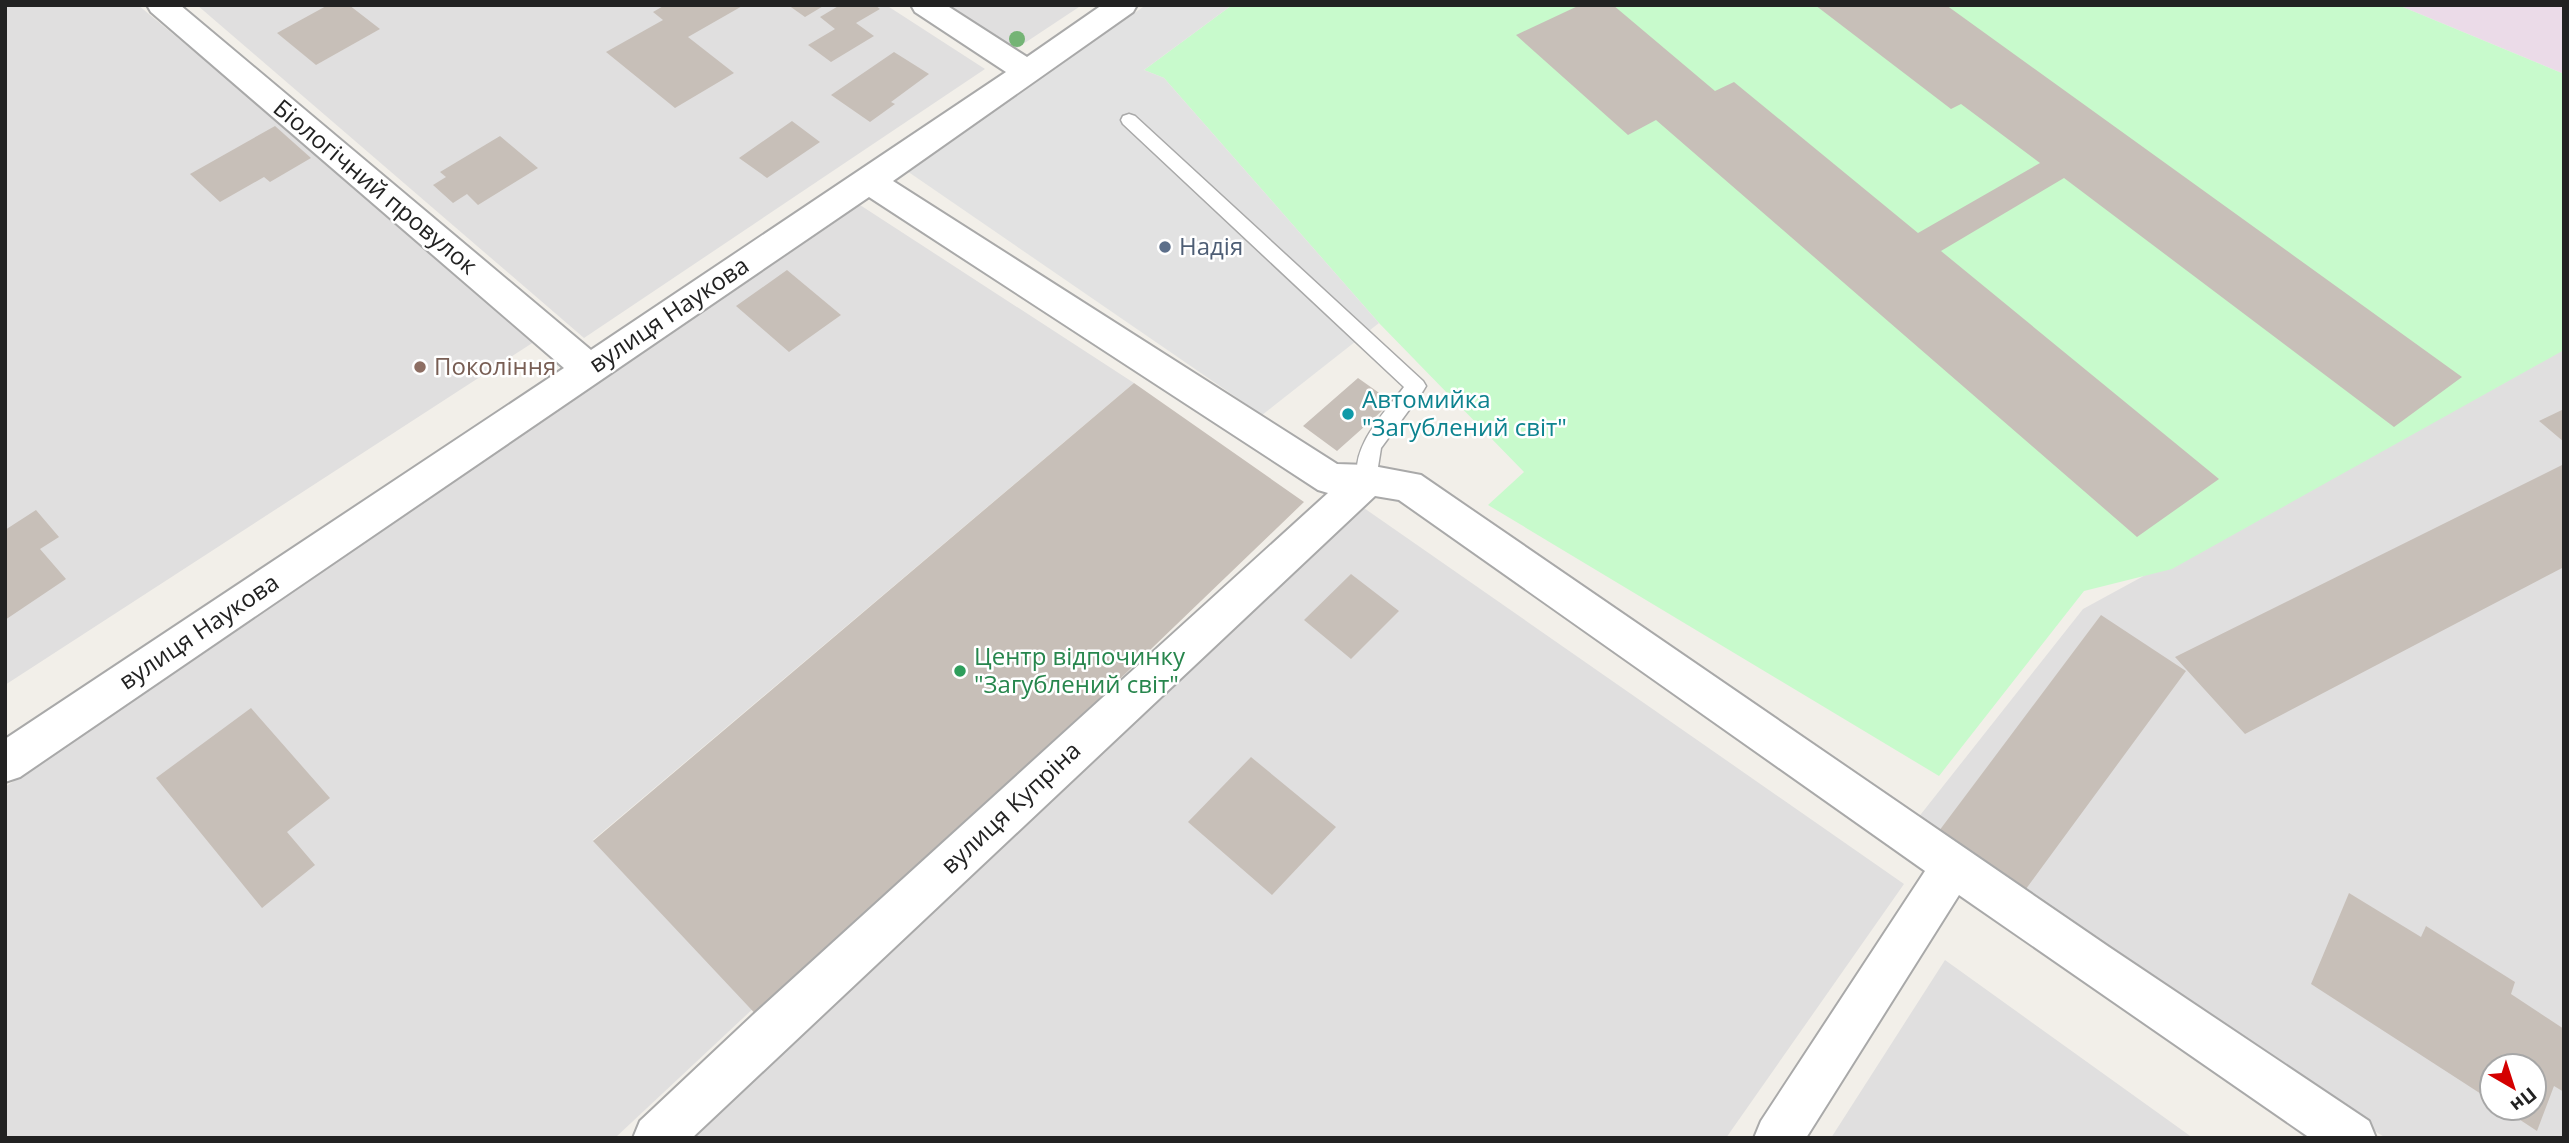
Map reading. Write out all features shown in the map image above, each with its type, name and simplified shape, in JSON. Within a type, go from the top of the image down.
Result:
[{"type":"street","name":"Біологічний провулок","points":[[160,5],[589,369]]},
{"type":"street","points":[[925,5],[1028,72]]},
{"type":"street","name":"вулиця Наукова","points":[[5,763],[869,181],[1123,5]]},
{"type":"street","points":[[869,181],[1331,479],[1368,480],[1408,486],[1953,866],[2352,1138]]},
{"type":"street","name":"вулиця Купріна","points":[[657,1138],[790,1011],[1368,480]]},
{"type":"street","points":[[1778,1138],[1953,866]]},
{"type":"lane","points":[[1129,120],[1416,386],[1371,446],[1368,480]]},
{"type":"shaded area","points":[[5,5],[138,5],[540,338],[5,685]]},
{"type":"shaded area","points":[[197,5],[886,5],[985,69],[584,338]]},
{"type":"shaded area","points":[[929,5],[1082,5],[1005,56]]},
{"type":"shaded area","name":"Надія","points":[[1146,5],[1232,5],[1144,70],[1164,78],[1379,323],[1262,415],[907,171]]},
{"type":"shaded area","points":[[2398,5],[2564,5],[2564,74]]},
{"type":"shaded area","points":[[860,205],[1134,383],[593,840],[758,1004],[615,1138],[5,1138],[5,787]]},
{"type":"shaded area","points":[[2564,347],[2564,1138],[2386,1138],[2069,942],[1910,828],[2083,609]]},
{"type":"shaded area","points":[[1351,499],[1904,884],[1726,1138],[695,1138]]},
{"type":"shaded area","points":[[1945,960],[2193,1138],[1831,1138]]},
{"type":"green space","points":[[1232,5],[2398,5],[2564,74],[2564,350],[2172,569],[2084,591],[1939,776],[1488,505],[1524,472],[1379,323],[1164,78],[1144,70]]},
{"type":"building","points":[[328,5],[349,5],[380,29],[316,65],[277,33]]},
{"type":"building","points":[[665,5],[744,5],[688,37],[734,73],[675,108],[606,52],[663,20],[653,12]]},
{"type":"building","points":[[788,5],[825,5],[805,17]]},
{"type":"building","points":[[840,5],[875,5],[880,9],[856,23],[874,36],[831,62],[808,45],[835,29],[820,17]]},
{"type":"building","points":[[1580,5],[1613,5],[1715,91],[1734,82],[1918,233],[2040,163],[1961,104],[1951,109],[1815,5],[1946,5],[2462,377],[2394,427],[2064,178],[1941,251],[2219,479],[2137,537],[1656,120],[1628,135],[1516,35]]},
{"type":"building","points":[[894,52],[929,74],[891,102],[895,104],[870,122],[831,95]]},
{"type":"building","points":[[792,121],[820,142],[767,178],[739,158]]},
{"type":"building","points":[[275,126],[311,158],[270,182],[264,177],[220,202],[190,174]]},
{"type":"building","points":[[500,136],[538,168],[478,205],[467,194],[453,203],[433,185],[446,177],[440,172]]},
{"type":"building","points":[[787,270],[841,315],[789,352],[736,306]]},
{"type":"building","name":"Автомийка \"Загублений світ\"","points":[[1358,378],[1392,402],[1337,451],[1303,426]]},
{"type":"building","name":"Центр відпочинку \"Загублений світ\"","points":[[1134,383],[1304,502],[763,1022],[593,841]]},
{"type":"building","points":[[2564,409],[2564,442],[2539,421]]},
{"type":"building","points":[[2564,464],[2564,567],[2245,734],[2175,657]]},
{"type":"building","points":[[36,510],[59,537],[40,549],[66,579],[5,620],[5,530]]},
{"type":"building","points":[[1351,574],[1399,611],[1351,659],[1304,620]]},
{"type":"building","points":[[2101,615],[2186,671],[2023,893],[1939,831]]},
{"type":"building","points":[[251,708],[330,798],[287,832],[315,865],[262,908],[156,778]]},
{"type":"building","points":[[1251,757],[1336,827],[1272,895],[1188,822]]},
{"type":"building","points":[[2349,893],[2421,937],[2426,926],[2515,982],[2511,994],[2564,1029],[2564,1092],[2554,1086],[2548,1102],[2548,1052],[2478,1052],[2478,1092],[2311,984]]},
{"type":"building","points":[[2523,1122],[2540,1122],[2537,1131]]},
{"type":"place","name":"Надія","points":[[1165,247]]},
{"type":"place","name":"Покоління","points":[[420,367]]},
{"type":"place","name":"Автомийка \"Загублений світ\"","points":[[1348,414]]},
{"type":"place","name":"Центр відпочинку \"Загублений світ\"","points":[[960,671]]}]
